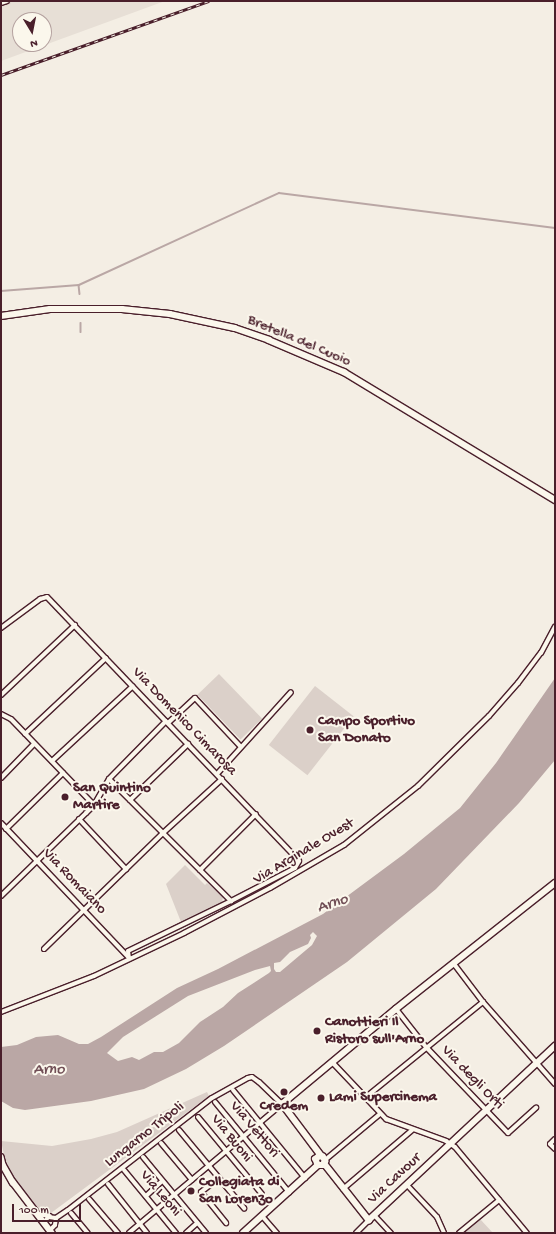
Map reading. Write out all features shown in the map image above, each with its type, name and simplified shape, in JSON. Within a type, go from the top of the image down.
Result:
[{"type":"main road","name":"Bretella del Cuoio","points":[[1,316],[50,309],[122,309],[170,314],[235,328],[322,361],[381,393],[555,500]]},
{"type":"main road","points":[[369,1220],[343,1189],[282,1104],[396,1010],[555,883]]},
{"type":"main road","name":"Via Cavour","points":[[369,1220],[555,1046]]},
{"type":"main road","points":[[1,1157],[8,1174],[51,1232]]},
{"type":"main road","points":[[243,1233],[323,1160]]},
{"type":"street","points":[[1,3],[7,1]]},
{"type":"street","name":"Via Domenico Cimarosa","points":[[1,628],[45,596],[50,599],[298,858],[299,863],[295,868],[231,902]]},
{"type":"street","points":[[1,695],[75,625]]},
{"type":"street","name":"Via Arginale Ovest","points":[[1,1012],[94,976],[218,916],[322,859],[375,822],[427,777],[489,716],[518,683],[541,653],[555,627]]},
{"type":"street","points":[[25,734],[106,658]]},
{"type":"street","points":[[52,761],[133,686]]},
{"type":"street","points":[[217,774],[291,692]]},
{"type":"street","points":[[1,896],[38,862],[94,805],[108,779],[167,722],[195,698],[241,748]]},
{"type":"street","points":[[1,714],[6,716],[25,734],[94,805]]},
{"type":"street","points":[[1,778],[34,744]]},
{"type":"street","points":[[129,800],[188,744]]},
{"type":"street","points":[[6,829],[63,773]]},
{"type":"street","points":[[108,779],[231,902],[128,951],[129,958]]},
{"type":"street","points":[[44,949],[163,833],[222,779]]},
{"type":"street","points":[[200,870],[256,814]]},
{"type":"street","points":[[80,819],[126,869]]},
{"type":"street","name":"Via Romaiano","points":[[1,823],[129,958]]},
{"type":"street","points":[[454,964],[483,1002],[555,1084]]},
{"type":"street","points":[[366,1097],[483,1002]]},
{"type":"street","name":"Via degli Orti","points":[[396,1010],[426,1047],[508,1132],[536,1108]]},
{"type":"street","points":[[332,1062],[366,1097],[380,1114],[391,1122],[452,1143],[527,1233]]},
{"type":"street","name":"Lungarno Tripoli","points":[[51,1232],[55,1225],[56,1218],[212,1098],[240,1082],[252,1077],[263,1085],[282,1104]]},
{"type":"street","points":[[233,1090],[305,1178]]},
{"type":"street","name":"Via Vettori","points":[[215,1102],[289,1192]]},
{"type":"street","points":[[128,1233],[282,1104]]},
{"type":"street","points":[[323,1160],[380,1114]]},
{"type":"street","name":"Via Buoni","points":[[198,1117],[262,1194]]},
{"type":"street","points":[[179,1130],[244,1208]]},
{"type":"street","points":[[343,1189],[412,1130]]},
{"type":"street","points":[[555,1139],[550,1144],[555,1149]]},
{"type":"street","points":[[161,1143],[192,1180]]},
{"type":"street","points":[[143,1157],[206,1233]]},
{"type":"street","name":"Via Leoni","points":[[124,1170],[175,1231]]},
{"type":"street","points":[[219,1178],[201,1192],[226,1223]]},
{"type":"street","points":[[146,1196],[162,1181]]},
{"type":"street","points":[[108,1184],[147,1233]]},
{"type":"street","points":[[408,1185],[437,1217],[444,1233]]},
{"type":"street","points":[[90,1199],[118,1233]]},
{"type":"street","points":[[459,1233],[500,1200]]},
{"type":"street","points":[[37,1213],[56,1218]]},
{"type":"street","points":[[71,1213],[88,1233]]},
{"type":"street","points":[[374,1215],[391,1233]]},
{"type":"street","points":[[44,1223],[46,1218],[50,1216]]},
{"type":"street","points":[[262,1216],[277,1233]]},
{"type":"street","name":"Via Cavour","points":[[356,1233],[369,1220]]},
{"type":"street","points":[[186,1233],[198,1223]]},
{"type":"street","points":[[169,1233],[175,1231]]},
{"type":"shaded area","points":[[1,1],[165,1],[52,42],[52,12],[12,12],[12,52],[26,52],[1,61]]},
{"type":"shaded area","points":[[219,674],[262,719],[240,739],[197,695]]},
{"type":"shaded area","name":"Campo Sportivo San Donato","points":[[315,686],[354,716],[307,775],[269,745]]},
{"type":"shaded area","points":[[185,865],[205,885],[207,883],[223,897],[222,902],[181,922],[166,884]]},
{"type":"shaded area","points":[[207,1092],[209,1096],[51,1213],[37,1213],[7,1168],[1,1141],[52,1146],[91,1139],[117,1132]]},
{"type":"shaded area","points":[[480,1219],[493,1233],[463,1233]]},
{"type":"water","name":"Arno","points":[[555,678],[555,760],[519,803],[436,889],[347,962],[224,1046],[186,1069],[144,1089],[91,1101],[25,1110],[13,1108],[1,1101],[1,1047],[17,1045],[36,1037],[58,1035],[79,1044],[88,1044],[177,988],[218,969],[323,914],[404,854],[460,808],[496,763]],"holes":[[[313,932],[317,936],[312,945],[280,972],[276,972],[274,969],[274,963],[280,962],[290,952],[308,944],[311,938],[310,935]],[[270,966],[271,971],[269,973],[238,993],[223,1007],[200,1022],[179,1043],[163,1052],[154,1052],[139,1060],[132,1057],[118,1061],[107,1053],[123,1037],[188,996],[255,970]]]},
{"type":"waterway","points":[[1,291],[79,285],[279,193],[555,228]]},
{"type":"waterway","points":[[79,285],[80,294]]},
{"type":"waterway","points":[[81,323],[81,332]]},
{"type":"railway","points":[[1,75],[209,1]]},
{"type":"place","name":"Campo Sportivo San Donato","points":[[310,730]]},
{"type":"place","name":"San Quintino Martire","points":[[65,797]]},
{"type":"place","name":"Canottieri Il Ristoro sull'Arno","points":[[317,1031]]},
{"type":"place","name":"Credem","points":[[284,1092]]},
{"type":"place","name":"Lami Supercinema","points":[[321,1098]]},
{"type":"place","name":"Collegiata di San Lorenzo","points":[[191,1191]]}]
